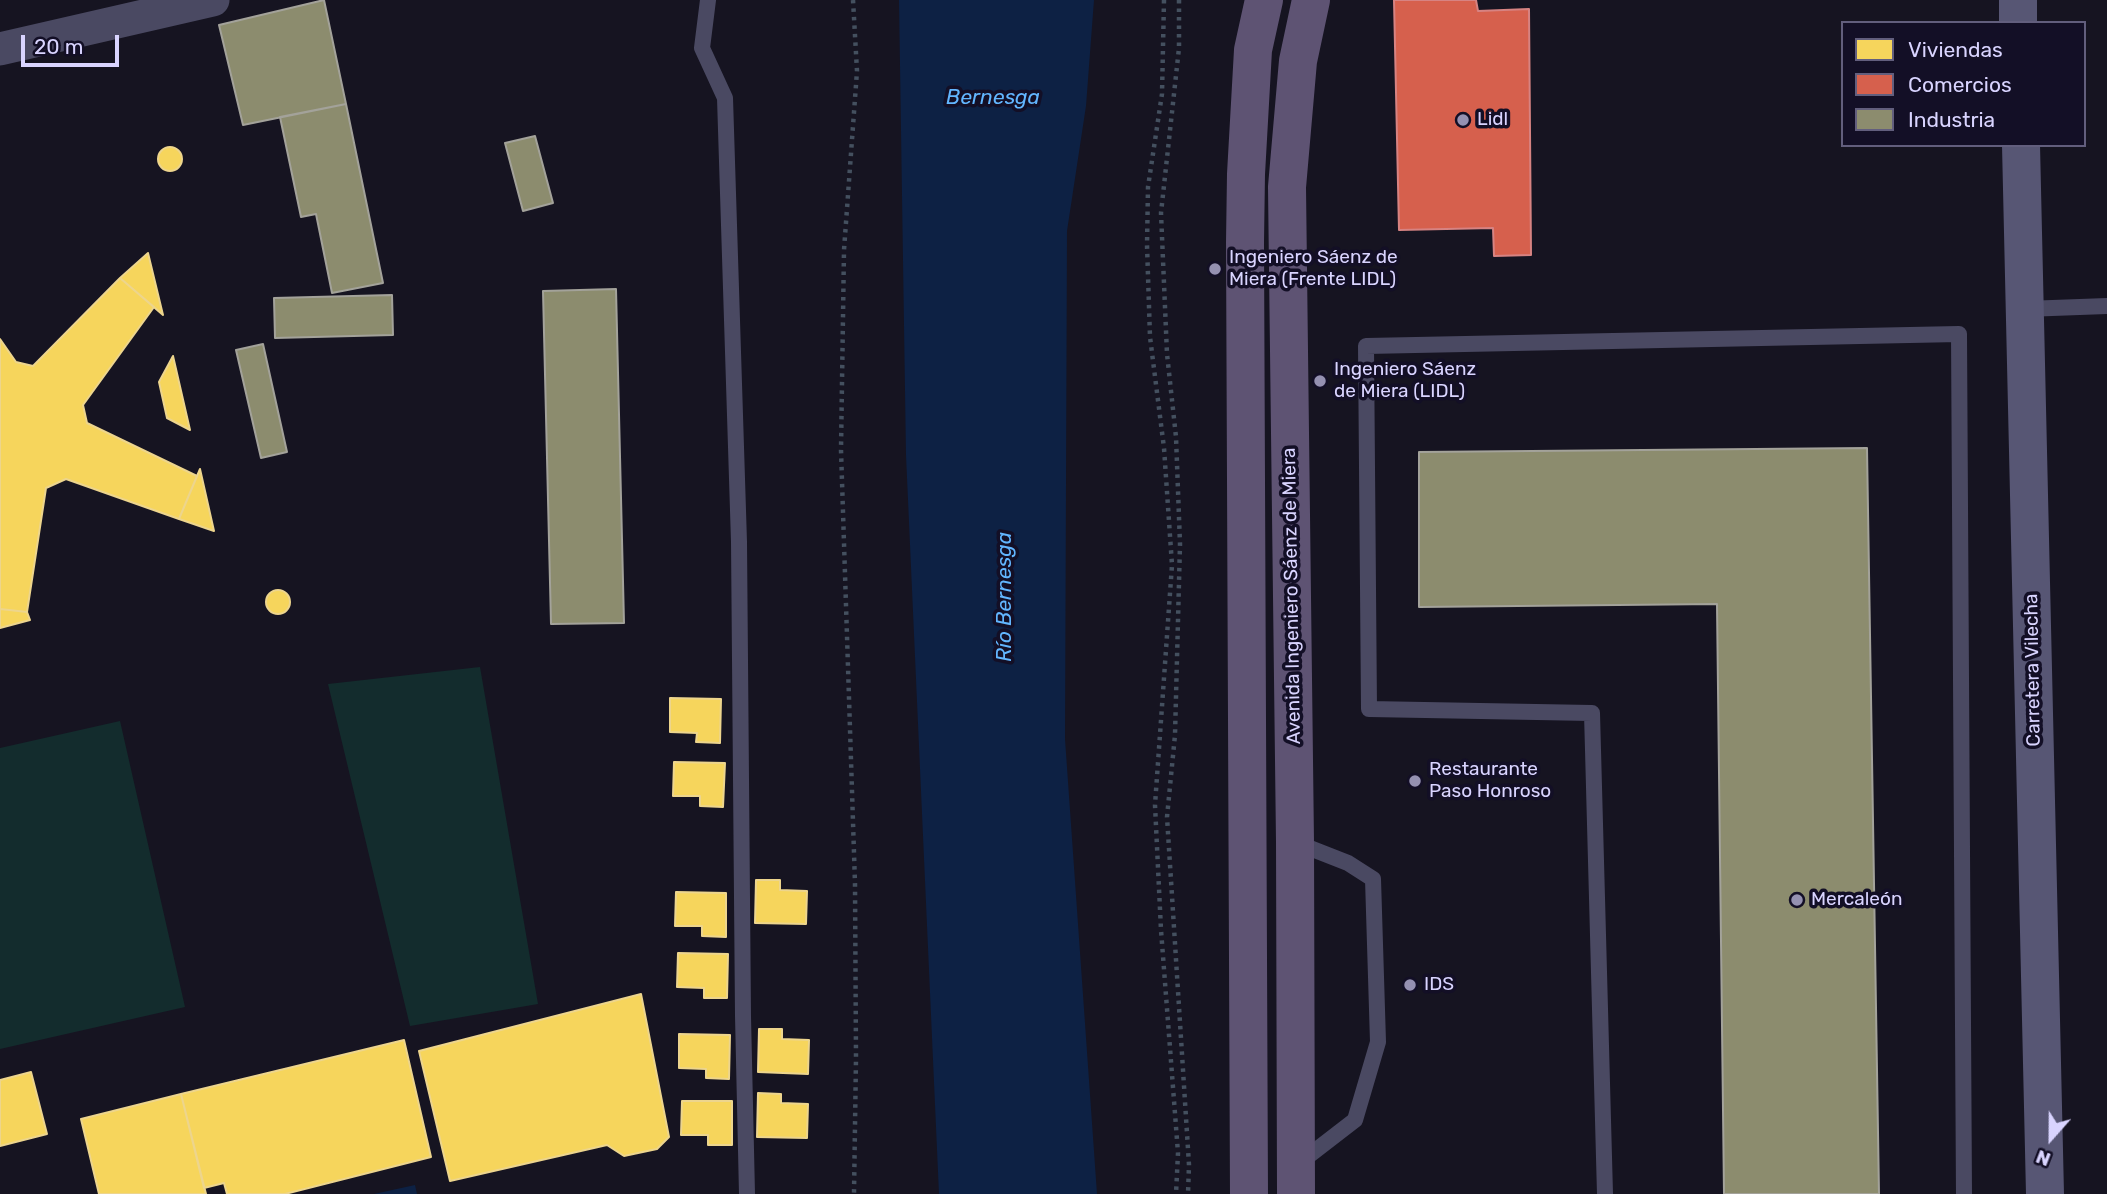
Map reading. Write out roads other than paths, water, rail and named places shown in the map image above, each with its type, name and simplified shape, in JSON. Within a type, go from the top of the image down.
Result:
[{"type":"main road","points":[[1249,1194],[1245,242],[1253,50],[1264,0]]},
{"type":"main road","name":"Avenida Ingeniero Sáenz de Miera","points":[[1296,1180],[1287,187],[1298,61],[1311,0]]},
{"type":"street","points":[[0,49],[214,0]]},
{"type":"street","points":[[2018,0],[2018,21]]},
{"type":"street","name":"Carretera Vilecha","points":[[2021,147],[2045,1194]]},
{"type":"lane","points":[[708,0],[702,48],[726,98],[739,542],[747,1194]]},
{"type":"lane","points":[[2025,309],[2107,306]]},
{"type":"lane","points":[[1605,1194],[1592,713],[1369,709],[1366,346],[1959,334],[1964,1194]]},
{"type":"lane","points":[[1295,842],[1348,863],[1373,879],[1378,1042],[1355,1120],[1296,1180]]},
{"type":"water","name":"Bernesga","points":[[899,0],[1094,0],[1086,106],[1067,231],[1065,739],[1097,1194],[939,1194],[906,455]]},
{"type":"water","points":[[415,1185],[417,1194],[374,1194]]},
{"type":"place","name":"Lidl","points":[[1463,120]]},
{"type":"place","name":"Ingeniero Sáenz de Miera (Frente LIDL)","points":[[1215,269]]},
{"type":"place","name":"Ingeniero Sáenz de Miera (LIDL)","points":[[1320,381]]},
{"type":"place","name":"Restaurante Paso Honroso","points":[[1415,781]]},
{"type":"place","name":"Mercaleón","points":[[1797,900]]},
{"type":"place","name":"IDS","points":[[1410,985]]},
{"type":"water label","name":"Río Bernesga","points":[[1005,597]]}]
